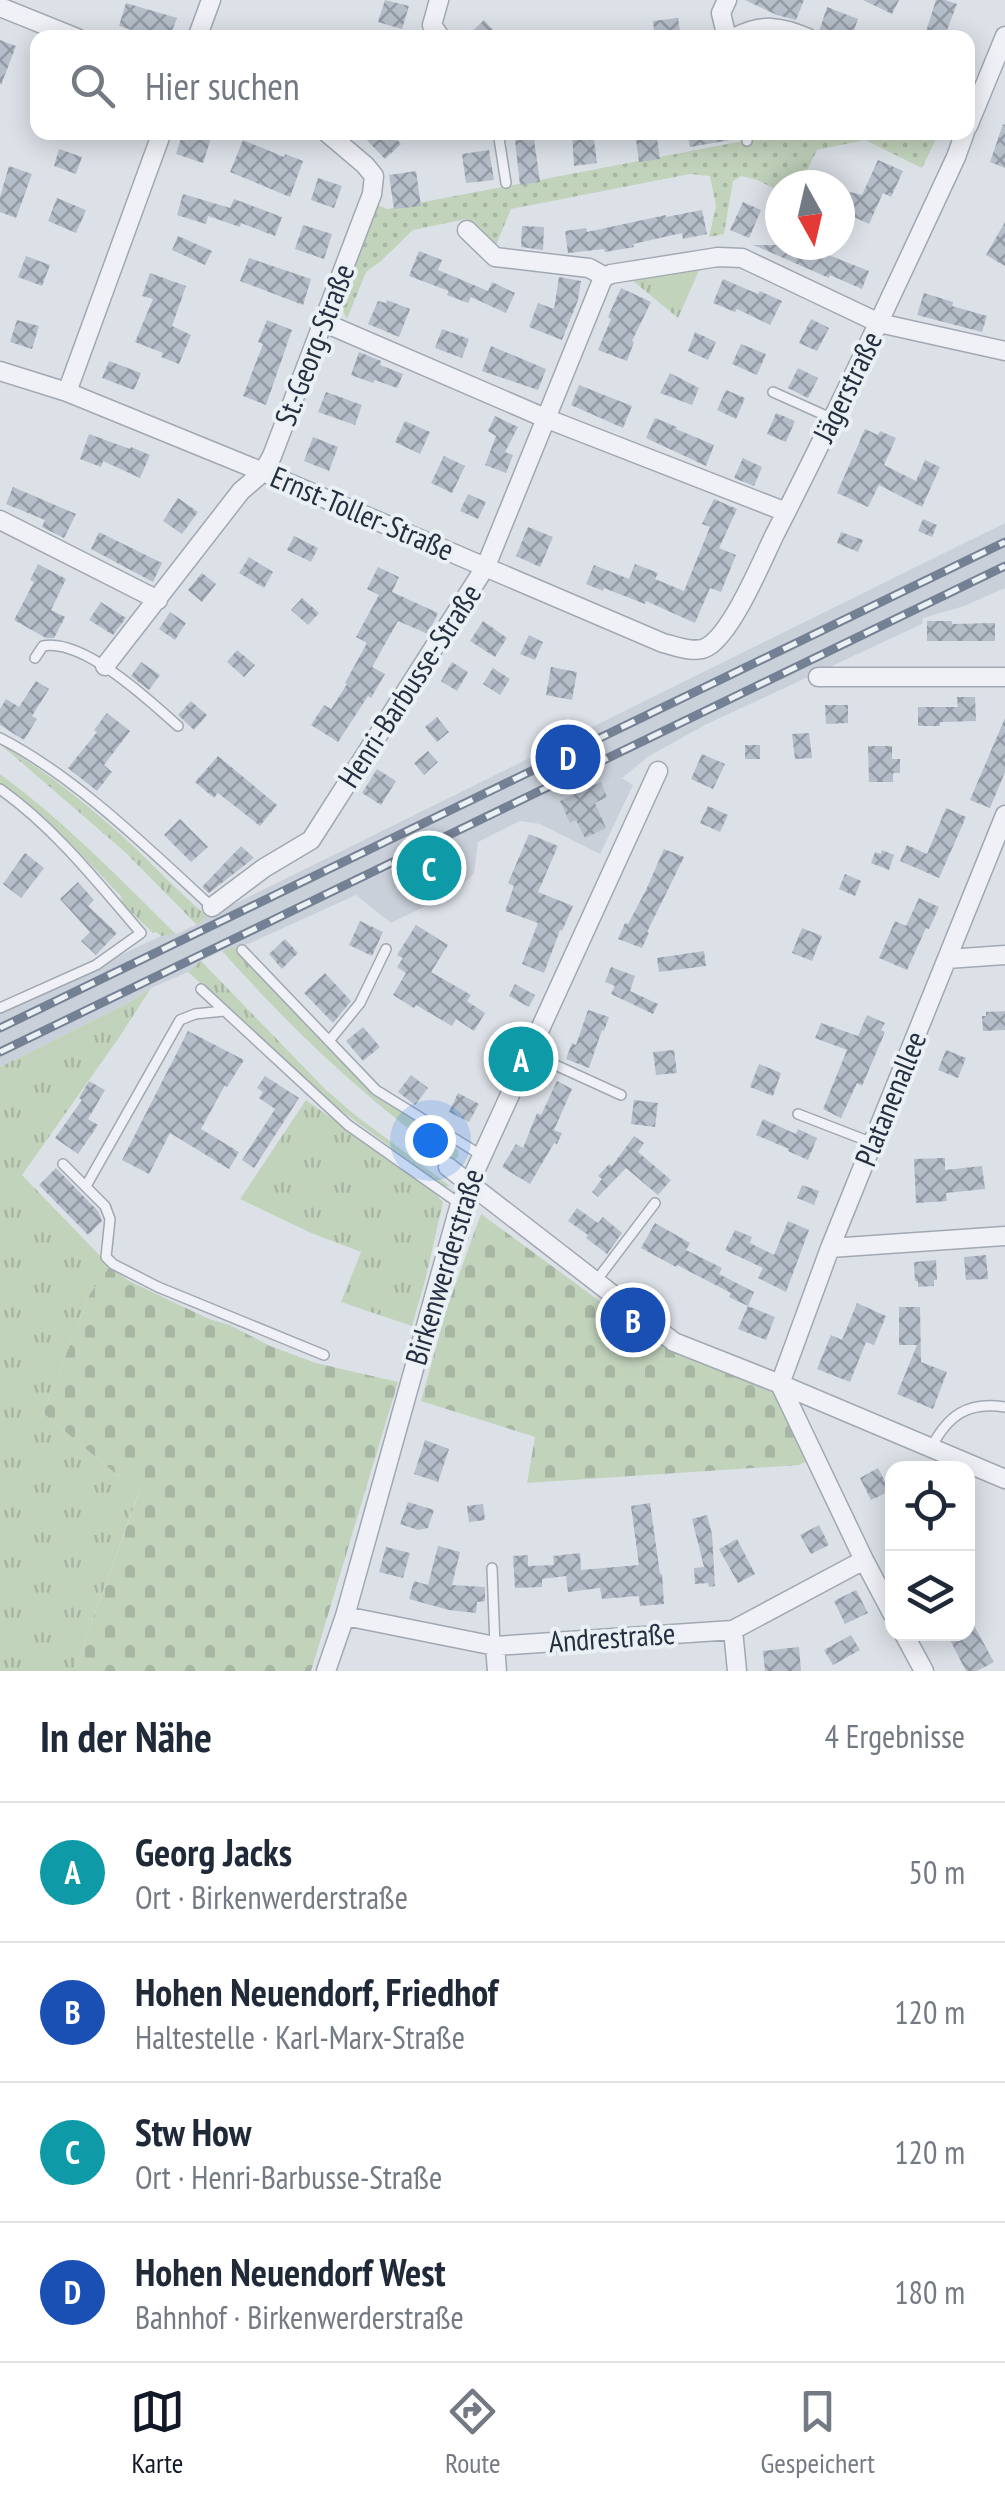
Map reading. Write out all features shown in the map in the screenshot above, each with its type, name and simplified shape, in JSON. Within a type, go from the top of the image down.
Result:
[{"type":"street","points":[[200,30],[211,0]]},
{"type":"street","points":[[435,30],[432,26],[439,0]]},
{"type":"street","points":[[727,0],[722,13],[728,30]]},
{"type":"street","points":[[0,7],[57,30]]},
{"type":"street","points":[[751,30],[790,30]]},
{"type":"street","name":"Jägerstraße","points":[[975,108],[1005,36]]},
{"type":"street","points":[[67,392],[159,140]]},
{"type":"street","name":"St.-Georg-Straße","points":[[105,666],[272,456],[372,194],[374,176],[335,140]]},
{"type":"street","name":"Jägerstraße","points":[[720,636],[833,419],[962,140]]},
{"type":"street","points":[[467,230],[494,257],[588,268],[602,278],[718,257],[742,258],[879,323],[1005,351]]},
{"type":"street","name":"Henri-Barbusse-Straße","points":[[212,907],[264,868],[311,840],[486,566],[602,278]]},
{"type":"street","points":[[324,323],[545,418],[786,512]]},
{"type":"street","name":"Ernst-Toller-Straße","points":[[0,371],[67,392],[263,472],[663,643],[705,649],[720,636]]},
{"type":"street","points":[[0,520],[158,600]]},
{"type":"street","points":[[818,676],[1005,676]]},
{"type":"street","name":"Birkenwerderstraße","points":[[326,1671],[345,1616],[460,1204],[658,771]]},
{"type":"street","name":"Platanenallee","points":[[780,1384],[830,1248],[1005,814]]},
{"type":"street","points":[[948,960],[1005,955]]},
{"type":"street","points":[[448,1168],[674,1342],[1005,1479]]},
{"type":"street","points":[[830,1248],[1005,1236]]},
{"type":"street","points":[[780,1384],[885,1600]]},
{"type":"street","name":"Andrestraße","points":[[345,1616],[495,1646],[732,1630],[864,1560]]},
{"type":"street","points":[[732,1630],[737,1671]]},
{"type":"street","points":[[908,1641],[924,1671]]},
{"type":"street","points":[[495,1646],[497,1671]]},
{"type":"lane","points":[[499,140],[506,184]]},
{"type":"lane","points":[[773,392],[833,419]]},
{"type":"lane","points":[[35,658],[43,646],[64,645],[105,666],[178,726]]},
{"type":"lane","points":[[0,738],[74,786],[212,907]]},
{"type":"lane","points":[[0,789],[82,864],[141,933],[96,965],[0,1008]]},
{"type":"lane","points":[[329,1041],[360,1003],[386,949]]},
{"type":"lane","points":[[242,950],[376,1090],[480,1155]]},
{"type":"lane","points":[[201,989],[348,1125],[460,1204]]},
{"type":"lane","points":[[86,1186],[180,1020],[224,1011]]},
{"type":"lane","points":[[529,1053],[621,1095]]},
{"type":"lane","points":[[798,1114],[873,1143]]},
{"type":"lane","points":[[63,1164],[106,1206],[110,1219],[106,1257],[113,1264],[158,1287],[324,1355]]},
{"type":"lane","points":[[595,1282],[655,1203]]},
{"type":"lane","points":[[931,1448],[940,1430],[966,1409],[982,1404],[1005,1407]]},
{"type":"lane","points":[[492,1568],[495,1646]]},
{"type":"shaded area","points":[[1005,523],[1005,588],[923,618],[922,624],[707,724],[649,756],[622,778],[633,785],[600,854],[540,824],[520,821],[478,842],[474,873],[458,890],[391,923],[356,895],[248,944],[221,951],[188,972],[0,1067],[0,1012],[161,936],[196,925],[207,916]]},
{"type":"green space","points":[[748,140],[865,140],[817,150],[807,170],[765,170],[765,184],[741,176],[733,181],[724,234],[709,237],[716,206],[710,176],[690,174],[511,209],[496,245],[466,219],[413,230],[366,272],[347,319],[338,302],[375,204],[387,209]]},
{"type":"green space","points":[[865,140],[936,140],[922,168]]},
{"type":"green space","points":[[701,266],[678,318],[632,280]]},
{"type":"green space","points":[[0,744],[92,810],[207,916],[197,925],[125,852]]},
{"type":"green space","points":[[0,774],[69,831],[176,934],[153,933],[63,836],[0,783]]},
{"type":"green space","points":[[235,947],[358,1079],[458,1150],[458,1157],[453,1161],[421,1138],[331,1063],[222,951]]},
{"type":"green space","points":[[201,961],[325,1089],[450,1186],[445,1187],[339,1109],[188,972]]},
{"type":"green space","points":[[151,988],[22,1175],[110,1266],[90,1294],[43,1413],[140,1489],[74,1671],[0,1671],[0,1067]]},
{"type":"green space","points":[[306,1100],[430,1188],[443,1202],[412,1326],[341,1302],[361,1252],[240,1199]]},
{"type":"green space","points":[[481,1214],[646,1335],[778,1387],[807,1461],[799,1465],[527,1483],[535,1437],[421,1401],[447,1308]]},
{"type":"green space","points":[[110,1266],[129,1281],[270,1346],[316,1363],[398,1382],[311,1671],[74,1671],[140,1490],[43,1413],[90,1294]]},
{"type":"building","points":[[385,0],[409,6],[402,29],[378,22]]},
{"type":"building","points":[[745,0],[804,0],[796,20]]},
{"type":"building","points":[[863,0],[899,0],[892,14]]},
{"type":"building","points":[[936,0],[957,4],[947,30],[927,30]]},
{"type":"building","points":[[126,3],[177,18],[172,30],[132,30],[119,26]]},
{"type":"building","points":[[827,7],[858,19],[854,30],[820,30]]},
{"type":"building","points":[[678,18],[680,30],[654,30],[653,21]]},
{"type":"building","points":[[484,20],[493,30],[473,30]]},
{"type":"building","points":[[0,40],[16,46],[1,85],[0,84]]},
{"type":"building","points":[[1005,125],[1005,168],[990,162]]},
{"type":"building","points":[[180,140],[210,140],[203,163],[176,154]]},
{"type":"building","points":[[243,140],[303,161],[290,197],[230,172]]},
{"type":"building","points":[[367,140],[397,140],[401,144],[385,159]]},
{"type":"building","points":[[515,140],[534,140],[540,182],[520,185]]},
{"type":"building","points":[[572,140],[594,140],[597,163],[574,166]]},
{"type":"building","points":[[636,140],[657,140],[660,159],[639,162]]},
{"type":"building","points":[[689,140],[730,140],[690,147]]},
{"type":"building","points":[[59,149],[82,157],[76,174],[54,166]]},
{"type":"building","points":[[489,150],[494,180],[466,183],[462,154]]},
{"type":"building","points":[[878,160],[903,171],[891,197],[883,193],[869,224],[855,218],[855,193],[862,195]]},
{"type":"building","points":[[9,166],[32,174],[16,218],[0,212]]},
{"type":"building","points":[[416,171],[421,206],[394,209],[389,175]]},
{"type":"building","points":[[318,178],[342,186],[334,208],[311,200]]},
{"type":"building","points":[[183,194],[230,208],[234,199],[282,217],[275,236],[208,216],[206,224],[177,215]]},
{"type":"building","points":[[57,198],[86,210],[76,233],[48,221]]},
{"type":"building","points":[[743,202],[761,210],[749,238],[730,230]]},
{"type":"building","points":[[702,210],[707,234],[683,239],[682,233],[633,244],[634,247],[568,253],[565,231],[586,228],[587,232]]},
{"type":"building","points":[[1005,222],[1005,266],[986,255]]},
{"type":"building","points":[[303,225],[332,234],[324,259],[295,249]]},
{"type":"building","points":[[522,226],[544,227],[543,250],[521,247]]},
{"type":"building","points":[[178,236],[212,251],[205,265],[172,250]]},
{"type":"building","points":[[419,251],[442,260],[438,270],[488,291],[492,282],[515,293],[506,313],[471,297],[468,303],[447,295],[449,291],[409,276]]},
{"type":"building","points":[[26,256],[50,265],[42,286],[18,277]]},
{"type":"building","points":[[249,258],[311,279],[303,305],[240,281]]},
{"type":"building","points":[[788,260],[841,260],[869,271],[862,289],[830,275],[829,278]]},
{"type":"building","points":[[150,273],[186,286],[172,326],[191,335],[179,364],[135,342],[153,299],[142,296]]},
{"type":"building","points":[[559,277],[581,281],[562,340],[529,327],[538,303],[554,309]]},
{"type":"building","points":[[723,279],[782,301],[770,325],[737,309],[735,312],[713,303]]},
{"type":"building","points":[[621,288],[651,302],[627,361],[598,350]]},
{"type":"building","points":[[924,293],[987,316],[982,332],[917,315]]},
{"type":"building","points":[[387,300],[410,309],[399,337],[368,324],[378,301]]},
{"type":"building","points":[[811,319],[829,328],[817,351],[799,343]]},
{"type":"building","points":[[17,320],[39,326],[32,349],[10,342]]},
{"type":"building","points":[[267,320],[292,330],[266,405],[243,396],[263,344],[258,342]]},
{"type":"building","points":[[442,329],[469,339],[462,358],[435,348]]},
{"type":"building","points":[[695,332],[716,342],[708,360],[688,351]]},
{"type":"building","points":[[741,344],[766,354],[757,375],[732,364]]},
{"type":"building","points":[[491,346],[546,369],[538,390],[482,371]]},
{"type":"building","points":[[359,352],[403,374],[397,388],[351,375]]},
{"type":"building","points":[[109,361],[141,373],[134,390],[102,378]]},
{"type":"building","points":[[798,368],[818,378],[808,398],[788,388]]},
{"type":"building","points":[[670,373],[699,388],[692,405],[660,393]]},
{"type":"building","points":[[579,385],[632,406],[623,428],[571,405]]},
{"type":"building","points":[[726,390],[745,398],[736,419],[717,410]]},
{"type":"building","points":[[326,392],[362,405],[355,425],[318,412]]},
{"type":"building","points":[[776,413],[795,421],[786,442],[767,434]]},
{"type":"building","points":[[495,416],[518,427],[505,452],[513,455],[506,473],[485,465],[496,436],[488,431]]},
{"type":"building","points":[[655,418],[714,445],[706,466],[646,438]]},
{"type":"building","points":[[405,421],[430,432],[420,454],[395,442]]},
{"type":"building","points":[[865,429],[896,438],[884,465],[916,481],[925,460],[940,467],[922,507],[879,485],[868,507],[837,493]]},
{"type":"building","points":[[89,434],[150,455],[140,478],[103,461],[101,467],[80,459]]},
{"type":"building","points":[[313,437],[338,447],[329,471],[304,461]]},
{"type":"building","points":[[444,456],[465,466],[452,493],[431,483]]},
{"type":"building","points":[[743,458],[762,467],[754,486],[734,478]]},
{"type":"building","points":[[13,487],[76,514],[64,538],[42,527],[45,520],[6,504]]},
{"type":"building","points":[[468,494],[486,502],[478,519],[460,511]]},
{"type":"building","points":[[178,498],[198,512],[182,534],[163,521]]},
{"type":"building","points":[[714,499],[737,509],[719,548],[736,555],[721,592],[710,588],[695,623],[646,601],[645,604],[586,584],[594,565],[629,579],[635,564],[658,573],[655,579],[684,591],[710,527],[702,524]]},
{"type":"building","points":[[923,519],[937,525],[932,537],[918,531]]},
{"type":"building","points":[[528,527],[553,537],[540,567],[516,556]]},
{"type":"building","points":[[99,532],[162,563],[153,582],[91,549]]},
{"type":"building","points":[[841,532],[863,540],[858,552],[837,543]]},
{"type":"building","points":[[294,536],[318,548],[311,562],[287,550]]},
{"type":"building","points":[[249,557],[273,572],[264,588],[239,573]]},
{"type":"building","points":[[38,564],[66,579],[51,610],[65,617],[54,638],[46,638],[14,620],[34,582],[30,580]]},
{"type":"building","points":[[378,567],[399,577],[392,592],[438,613],[428,634],[398,621],[372,667],[385,674],[338,742],[311,725],[324,705],[331,709],[367,643],[356,637],[379,595],[367,589]]},
{"type":"building","points":[[202,573],[216,584],[202,602],[188,590]]},
{"type":"building","points":[[302,598],[319,613],[308,625],[291,610]]},
{"type":"building","points":[[101,602],[126,618],[113,635],[89,620]]},
{"type":"building","points":[[170,612],[186,623],[175,640],[159,629]]},
{"type":"building","points":[[483,621],[507,638],[495,657],[470,641]]},
{"type":"building","points":[[927,621],[995,623],[995,641],[927,641]]},
{"type":"building","points":[[529,635],[543,642],[535,660],[520,654]]},
{"type":"building","points":[[237,650],[255,665],[244,677],[227,662]]},
{"type":"building","points":[[141,662],[160,675],[149,690],[131,676]]},
{"type":"building","points":[[452,662],[468,672],[457,691],[441,681]]},
{"type":"building","points":[[551,667],[577,672],[572,700],[546,695]]},
{"type":"building","points":[[493,668],[510,679],[500,695],[483,684]]},
{"type":"building","points":[[36,681],[49,689],[32,716],[37,719],[24,740],[0,725],[0,709],[6,699],[19,707]]},
{"type":"building","points":[[957,697],[975,697],[976,721],[918,726],[918,707],[958,707]]},
{"type":"building","points":[[191,701],[207,715],[194,730],[178,715]]},
{"type":"building","points":[[825,705],[848,705],[848,723],[826,724]]},
{"type":"building","points":[[107,713],[130,731],[104,765],[112,772],[97,791],[68,768]]},
{"type":"building","points":[[437,717],[449,732],[437,742],[425,727]]},
{"type":"building","points":[[1005,718],[1005,772],[990,808],[970,800]]},
{"type":"building","points":[[809,733],[812,758],[795,759],[792,734]]},
{"type":"building","points":[[745,745],[760,745],[760,759],[745,759]]},
{"type":"building","points":[[868,746],[892,746],[892,759],[900,759],[900,773],[893,773],[893,782],[869,782]]},
{"type":"building","points":[[428,751],[438,762],[424,775],[414,763]]},
{"type":"building","points":[[702,754],[725,764],[713,789],[691,779]]},
{"type":"building","points":[[218,756],[277,805],[260,826],[218,793],[214,798],[195,782]]},
{"type":"building","points":[[377,769],[396,781],[381,805],[362,793]]},
{"type":"building","points":[[601,782],[607,797],[595,803],[606,828],[585,838],[576,820],[570,823],[560,801]]},
{"type":"building","points":[[708,806],[728,815],[720,832],[700,823]]},
{"type":"building","points":[[946,808],[966,817],[939,878],[900,861],[907,845],[927,854]]},
{"type":"building","points":[[180,819],[208,847],[191,862],[164,835]]},
{"type":"building","points":[[529,834],[558,846],[538,892],[573,906],[544,973],[522,964],[538,923],[505,911],[514,886],[508,883]]},
{"type":"building","points":[[241,846],[254,858],[209,893],[202,887]]},
{"type":"building","points":[[664,849],[684,857],[642,948],[618,939]]},
{"type":"building","points":[[882,850],[894,855],[889,870],[871,863],[875,852],[881,854]]},
{"type":"building","points":[[25,853],[44,868],[21,898],[3,884]]},
{"type":"building","points":[[435,858],[441,870],[424,878],[418,866]]},
{"type":"building","points":[[845,874],[861,881],[855,896],[839,889]]},
{"type":"building","points":[[78,882],[94,900],[88,906],[117,933],[96,955],[81,941],[90,932],[60,899]]},
{"type":"building","points":[[919,898],[939,907],[907,970],[879,958],[895,921],[906,926]]},
{"type":"building","points":[[360,921],[383,932],[372,956],[349,945]]},
{"type":"building","points":[[416,925],[448,945],[431,972],[471,995],[467,1001],[485,1013],[474,1031],[456,1019],[452,1026],[393,995],[406,973],[397,967],[403,958],[397,955]]},
{"type":"building","points":[[802,928],[822,936],[812,961],[792,953]]},
{"type":"building","points":[[285,939],[298,953],[282,969],[269,954]]},
{"type":"building","points":[[704,951],[706,966],[659,972],[657,958]]},
{"type":"building","points":[[611,967],[635,976],[630,991],[658,1004],[653,1014],[611,994],[615,986],[605,982]]},
{"type":"building","points":[[325,973],[351,1001],[333,1023],[304,993]]},
{"type":"building","points":[[515,984],[535,995],[529,1007],[509,996]]},
{"type":"building","points":[[588,1010],[609,1017],[589,1068],[566,1059],[572,1043],[576,1045]]},
{"type":"building","points":[[1005,1011],[1005,1030],[983,1031],[982,1016],[986,1012]]},
{"type":"building","points":[[867,1015],[885,1023],[881,1030],[885,1032],[862,1086],[857,1083],[841,1118],[823,1109],[847,1050],[815,1038],[821,1023],[858,1036]]},
{"type":"building","points":[[363,1027],[380,1047],[363,1061],[346,1041]]},
{"type":"building","points":[[188,1031],[244,1060],[201,1129],[239,1152],[229,1169],[170,1133],[149,1174],[122,1160]]},
{"type":"building","points":[[674,1050],[677,1073],[656,1075],[653,1052]]},
{"type":"building","points":[[946,1050],[966,1058],[958,1078],[938,1070]]},
{"type":"building","points":[[759,1064],[781,1073],[773,1096],[750,1087]]},
{"type":"building","points":[[411,1075],[428,1088],[415,1105],[398,1092]]},
{"type":"building","points":[[265,1076],[299,1098],[254,1168],[242,1160],[275,1109],[259,1098],[263,1092],[257,1088]]},
{"type":"building","points":[[89,1081],[105,1090],[88,1119],[98,1125],[78,1154],[55,1138],[82,1100],[79,1098]]},
{"type":"building","points":[[557,1081],[572,1089],[554,1130],[562,1133],[530,1184],[502,1167],[516,1144],[523,1148],[537,1113],[541,1115]]},
{"type":"building","points":[[458,1093],[479,1104],[469,1122],[449,1112]]},
{"type":"building","points":[[634,1100],[658,1103],[655,1127],[631,1124]]},
{"type":"building","points":[[763,1119],[796,1134],[798,1129],[817,1138],[808,1160],[756,1135]]},
{"type":"building","points":[[634,1136],[644,1143],[638,1152],[671,1180],[658,1195],[626,1168],[598,1197],[592,1192],[602,1179],[598,1176],[609,1164],[612,1166]]},
{"type":"building","points":[[945,1158],[945,1170],[982,1166],[985,1189],[946,1193],[947,1201],[916,1203],[914,1159]]},
{"type":"building","points":[[56,1168],[98,1211],[102,1221],[88,1235],[39,1185]]},
{"type":"building","points":[[802,1185],[819,1191],[814,1205],[797,1198]]},
{"type":"building","points":[[577,1208],[598,1223],[603,1217],[622,1233],[607,1254],[568,1221]]},
{"type":"building","points":[[788,1221],[809,1230],[786,1292],[758,1278],[763,1268],[725,1250],[735,1230],[752,1237],[750,1243],[774,1255]]},
{"type":"building","points":[[655,1223],[690,1243],[686,1250],[722,1268],[719,1274],[754,1292],[748,1306],[729,1297],[731,1293],[641,1248]]},
{"type":"building","points":[[986,1255],[988,1279],[966,1280],[964,1257]]},
{"type":"building","points":[[936,1260],[934,1286],[918,1287],[914,1262]]},
{"type":"building","points":[[857,1303],[886,1316],[874,1345],[866,1342],[850,1382],[817,1369],[831,1335],[842,1340]]},
{"type":"building","points":[[748,1306],[775,1317],[766,1340],[738,1329]]},
{"type":"building","points":[[899,1307],[920,1307],[921,1362],[947,1372],[933,1409],[897,1394],[917,1345],[899,1345]]},
{"type":"building","points":[[425,1440],[449,1449],[438,1482],[414,1474]]},
{"type":"building","points":[[878,1468],[885,1481],[885,1493],[871,1500],[860,1478]]},
{"type":"building","points":[[408,1502],[434,1510],[428,1528],[418,1530],[400,1524]]},
{"type":"building","points":[[650,1503],[664,1604],[640,1606],[639,1596],[602,1599],[600,1588],[568,1592],[566,1576],[542,1579],[542,1587],[515,1588],[513,1556],[528,1555],[528,1566],[554,1565],[553,1556],[580,1553],[581,1570],[639,1565],[631,1506]]},
{"type":"building","points":[[483,1504],[485,1520],[469,1522],[467,1506]]},
{"type":"building","points":[[707,1515],[715,1586],[709,1587],[708,1583],[695,1584],[694,1568],[704,1567],[692,1519]]},
{"type":"building","points":[[819,1525],[829,1545],[811,1554],[800,1535]]},
{"type":"building","points":[[737,1539],[755,1574],[738,1583],[719,1549]]},
{"type":"building","points":[[438,1546],[460,1552],[452,1585],[485,1587],[485,1601],[477,1602],[476,1613],[409,1599],[414,1581],[428,1585]]},
{"type":"building","points":[[386,1547],[410,1553],[403,1578],[379,1572]]},
{"type":"building","points":[[856,1590],[868,1613],[845,1624],[834,1601]]},
{"type":"building","points":[[975,1628],[994,1662],[977,1671],[966,1671],[951,1641],[975,1641]]},
{"type":"building","points":[[851,1635],[860,1650],[833,1665],[824,1650]]},
{"type":"building","points":[[799,1647],[801,1671],[765,1671],[763,1651]]},
{"type":"railway","points":[[0,1028],[1005,542]]},
{"type":"railway","points":[[0,1052],[1005,566]]},
{"type":"place","name":"Hohen Neuendorf West","points":[[568,757]]},
{"type":"place","name":"Stw How","points":[[429,868]]},
{"type":"place","name":"Georg Jacks","points":[[521,1059]]},
{"type":"place","name":"Hohen Neuendorf, Friedhof","points":[[633,1320]]}]
